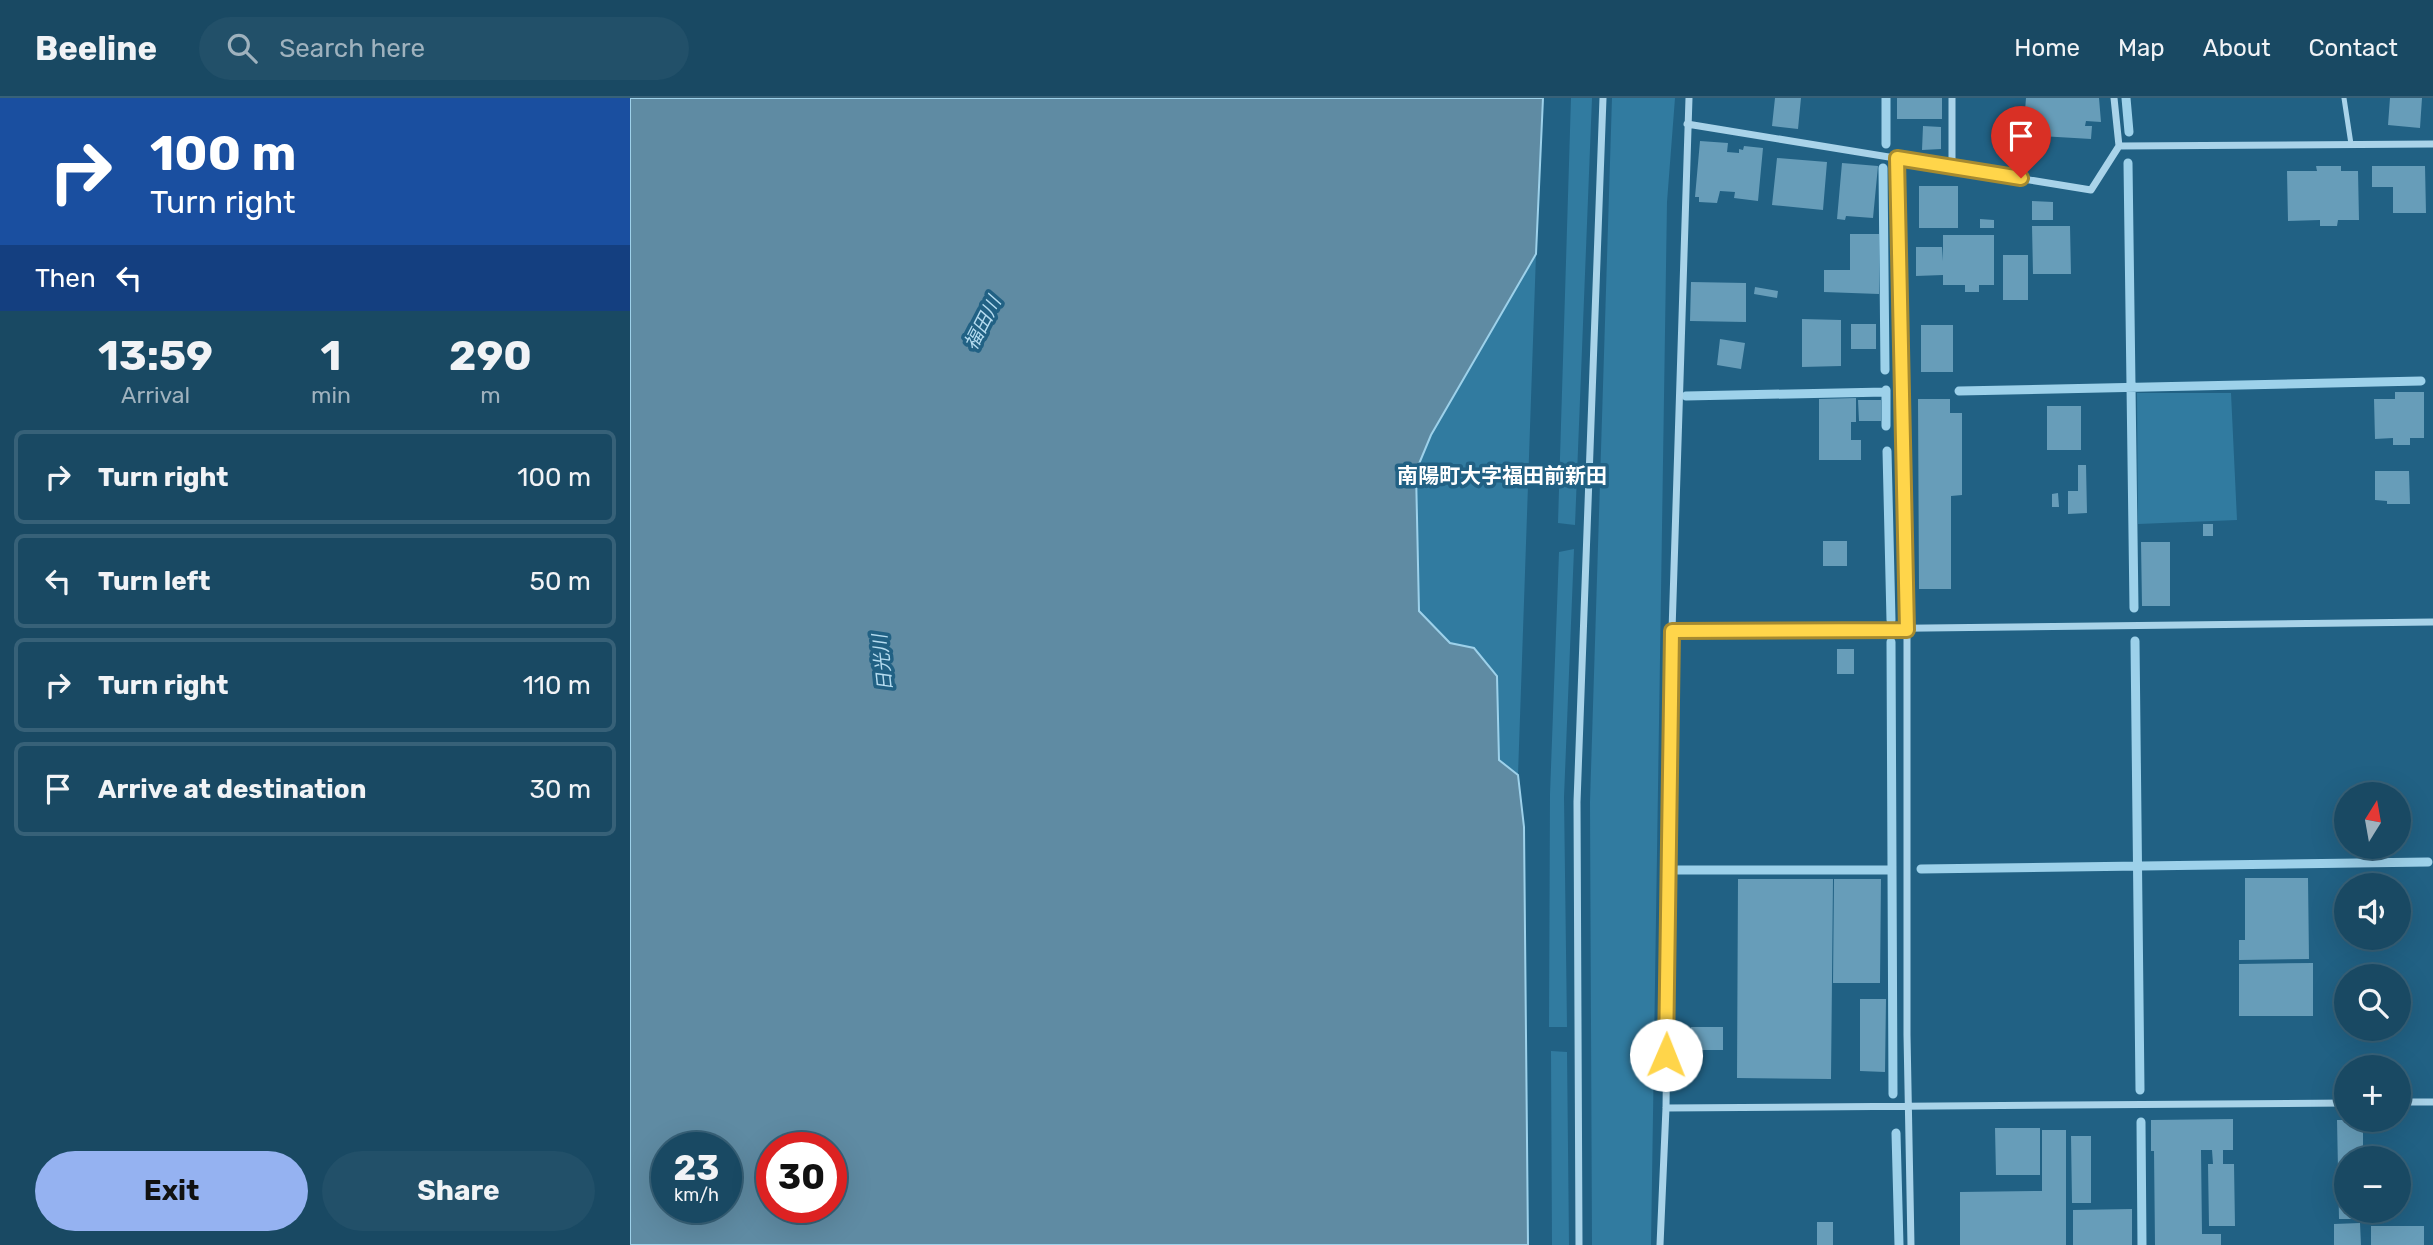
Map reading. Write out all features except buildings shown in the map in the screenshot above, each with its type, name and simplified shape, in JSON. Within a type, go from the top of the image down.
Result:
[{"type":"street","points":[[1579,1245],[1577,802],[1603,98]]},
{"type":"street","points":[[1660,1245],[1665,1108],[1672,631],[1689,98]]},
{"type":"street","points":[[1952,98],[1952,167]]},
{"type":"street","points":[[1687,124],[2091,190],[2119,146],[2114,98]]},
{"type":"street","points":[[2119,146],[2433,144]]},
{"type":"street","points":[[1897,158],[1907,630],[1908,1107],[1911,1245]]},
{"type":"street","points":[[1672,631],[2433,622]]},
{"type":"street","points":[[2411,1102],[2433,1102]]},
{"type":"street","points":[[1665,1108],[2334,1103]]},
{"type":"lane","points":[[2344,98],[2351,144]]},
{"type":"shaded area","points":[[1571,98],[1592,98],[1575,525],[1558,523]]},
{"type":"shaded area","points":[[1612,98],[1675,98],[1667,202],[1651,1245],[1592,1245],[1590,802]]},
{"type":"shaded area","points":[[1536,254],[1518,775],[1499,760],[1497,676],[1474,648],[1450,643],[1419,611],[1416,471],[1431,435]]},
{"type":"shaded area","points":[[2137,393],[2231,393],[2237,520],[2138,524]]},
{"type":"shaded area","points":[[1574,549],[1564,797],[1567,1027],[1549,1027],[1550,794],[1559,552]]},
{"type":"shaded area","points":[[1551,1051],[1567,1052],[1569,1245],[1552,1245]]},
{"type":"water","points":[[630,98],[1543,98],[1536,254],[1431,435],[1416,471],[1419,611],[1450,643],[1474,648],[1497,676],[1499,760],[1518,775],[1524,827],[1528,1245],[630,1245]]},
{"type":"waterway","points":[[1886,98],[1886,144]]},
{"type":"waterway","points":[[2126,98],[2129,132]]},
{"type":"waterway","points":[[2128,163],[2134,608]]},
{"type":"waterway","points":[[1883,168],[1885,370]]},
{"type":"waterway","points":[[1959,391],[2421,381]]},
{"type":"waterway","points":[[1886,390],[1886,426]]},
{"type":"waterway","points":[[1686,396],[1886,392]]},
{"type":"waterway","points":[[1887,451],[1891,620]]},
{"type":"waterway","points":[[2135,641],[2140,1090]]},
{"type":"waterway","points":[[1891,642],[1893,1094]]},
{"type":"waterway","points":[[1921,869],[2428,862]]},
{"type":"waterway","points":[[1678,870],[1891,870]]},
{"type":"waterway","points":[[2141,1122],[2142,1245]]},
{"type":"waterway","points":[[1896,1133],[1899,1245]]},
{"type":"district","name":"南陽町大字福田前新田","points":[[1502,476]]},
{"type":"route","points":[[1666,1055],[1672,631],[1907,630],[1897,158],[2021,178]]},
{"type":"water label","name":"福田川","points":[[982,323]]},
{"type":"water label","name":"日光川","points":[[882,663]]}]
